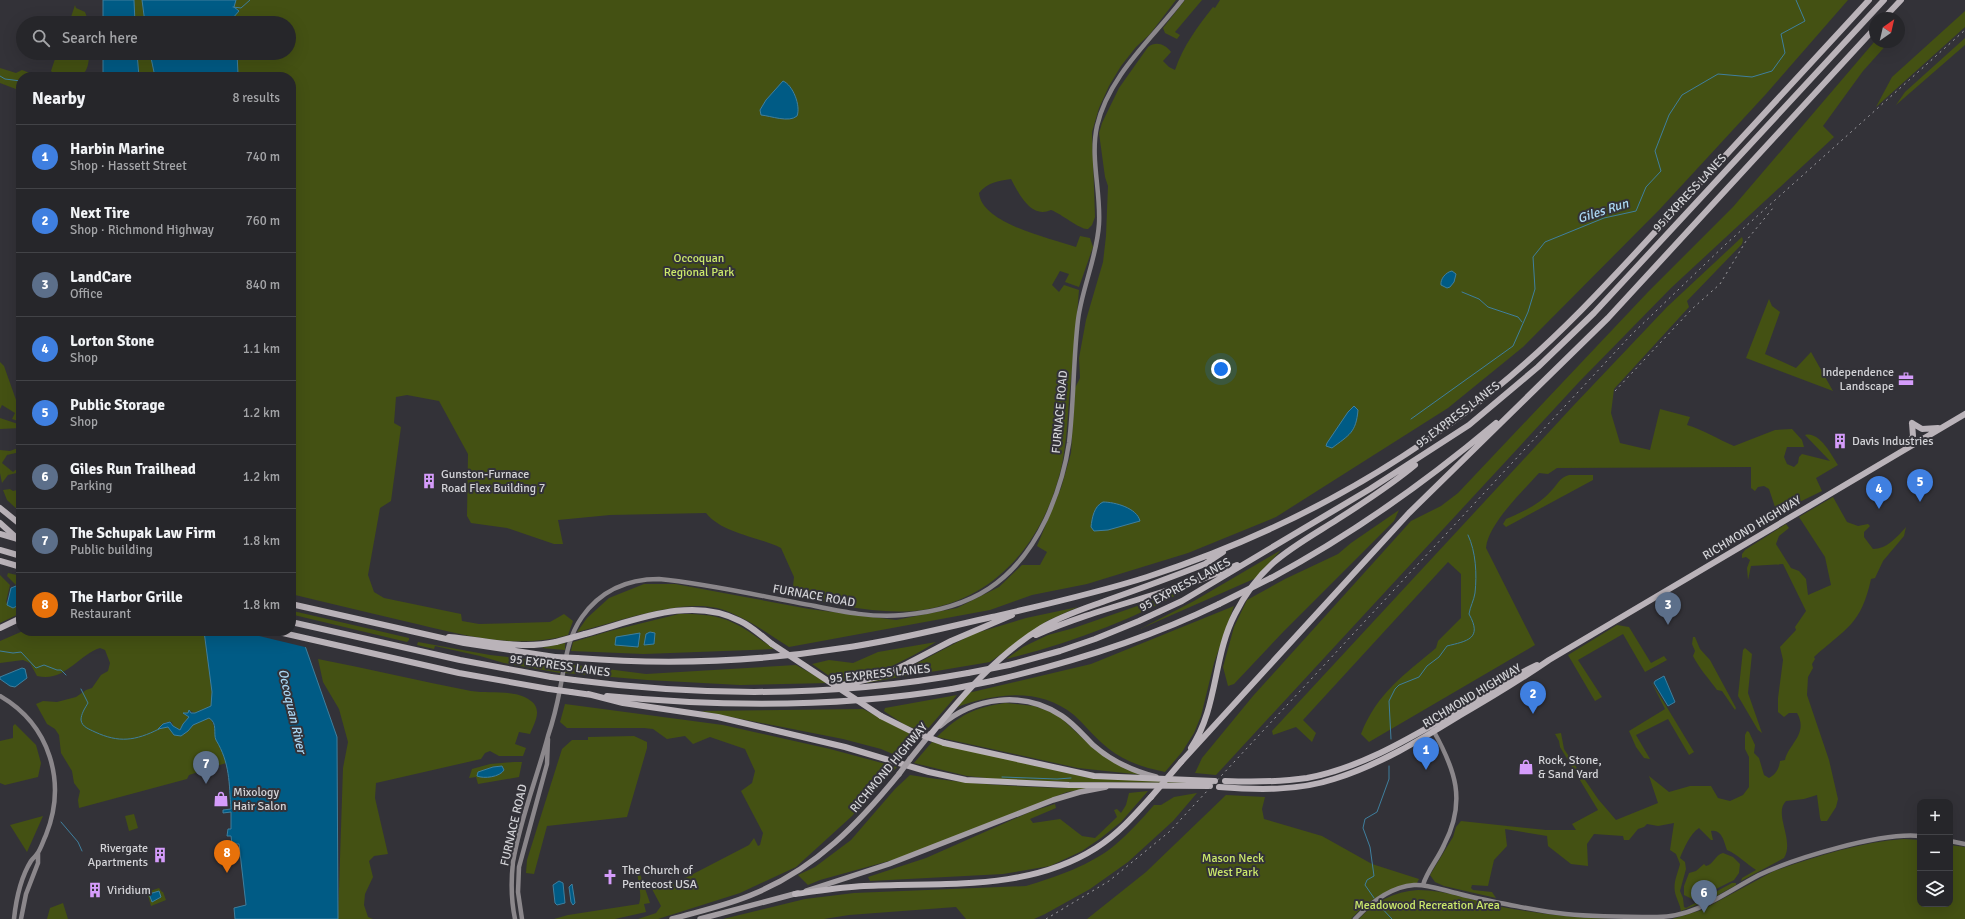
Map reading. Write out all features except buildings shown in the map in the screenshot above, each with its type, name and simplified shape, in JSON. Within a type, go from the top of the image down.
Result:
[{"type":"highway","points":[[296,605],[424,635],[493,649],[556,657],[644,662],[706,662],[800,654],[895,639],[1030,608],[1133,581],[1230,547],[1306,512],[1376,473],[1446,426],[1517,371],[1563,329],[1600,292],[1869,0]]},
{"type":"highway","name":"95 EXPRESS LANES","points":[[296,623],[460,660],[551,677],[618,686],[727,693],[805,692],[879,687],[968,673],[1009,664],[1080,644],[1139,622],[1202,590],[1435,448],[1469,424],[1510,391],[1571,336],[1884,0]]},
{"type":"highway","points":[[1890,12],[1901,0]]},
{"type":"highway","points":[[1180,762],[1409,513],[1608,318],[1869,35]]},
{"type":"highway","points":[[295,636],[460,674],[549,689],[588,694],[698,703],[790,705],[873,700],[952,689],[1045,668],[1109,649],[1157,631],[1219,604],[1270,578],[1332,543],[1406,493],[1459,454],[1526,399]]},
{"type":"highway","name":"RICHMOND HIGHWAY","points":[[1219,787],[1298,787],[1334,779],[1386,758],[1522,679],[1550,660],[1965,414]]},
{"type":"highway","points":[[1906,449],[1913,436],[1912,422],[1924,430],[1945,426]]},
{"type":"highway","points":[[795,894],[862,886],[1001,880],[1037,874],[1072,861],[1096,848],[1123,827],[1151,797],[1195,742],[1206,719],[1223,646],[1231,621],[1244,597],[1259,577],[1287,551],[1378,493],[1435,448]]},
{"type":"highway","points":[[0,508],[16,521]]},
{"type":"highway","points":[[0,523],[16,537]]},
{"type":"highway","points":[[0,534],[16,539]]},
{"type":"highway","points":[[931,734],[962,696],[1006,654],[1030,635],[1056,620],[1205,564],[1230,547]]},
{"type":"highway","points":[[0,550],[16,555]]},
{"type":"highway","points":[[1006,654],[1030,638],[1049,629],[1208,578],[1259,556]]},
{"type":"highway","points":[[0,561],[16,566]]},
{"type":"highway","points":[[805,692],[882,676],[967,633],[1030,608]]},
{"type":"highway","points":[[424,635],[462,638],[516,646],[556,642],[667,612],[696,610],[715,612],[741,621],[772,644],[881,716],[913,732],[944,743],[1094,776],[1157,777]]},
{"type":"highway","points":[[0,628],[16,620]]},
{"type":"highway","name":"RICHMOND HIGHWAY","points":[[1225,781],[1277,781],[1300,779],[1328,772],[1374,756],[1512,678],[1550,660]]},
{"type":"highway","points":[[588,694],[623,704],[701,714],[786,733],[845,747],[953,778],[979,781],[1120,786],[1210,786]]},
{"type":"highway","name":"RICHMOND HIGHWAY","points":[[1157,777],[1215,780]]},
{"type":"main road","name":"FURNACE ROAD","points":[[515,919],[512,878],[518,843],[548,738],[568,647],[574,630],[582,616],[602,594],[628,583],[652,579],[670,580],[851,613],[899,616],[944,608],[977,597],[1000,582],[1020,562],[1037,536],[1049,511],[1067,456],[1079,312],[1098,233],[1099,210],[1095,141],[1098,123],[1108,99],[1125,68],[1182,0]]},
{"type":"main road","points":[[0,696],[18,708],[35,727],[45,744],[53,765],[56,792],[52,814],[38,853],[38,863],[26,894],[21,919]]},
{"type":"main road","name":"RICHMOND HIGHWAY","points":[[672,919],[755,894],[807,865],[855,825],[931,734],[951,718],[973,706],[1006,700],[1029,702],[1043,706],[1063,717],[1098,749],[1117,762],[1136,771],[1157,777]]},
{"type":"main road","points":[[1423,885],[1448,838],[1453,822],[1457,786],[1453,772],[1431,725]]},
{"type":"main road","name":"FURNACE ROAD","points":[[522,919],[518,878],[525,845],[547,764],[549,750],[548,738]]},
{"type":"main road","points":[[700,919],[795,894],[889,864],[1066,795],[1120,786]]},
{"type":"main road","points":[[1355,919],[1379,898],[1399,888],[1423,885],[1499,902],[1567,914],[1666,917],[1697,909],[1761,875],[1800,859],[1838,848],[1880,839],[1902,836],[1917,836]]},
{"type":"main road","points":[[1953,842],[1965,844]]},
{"type":"main road","points":[[518,843],[525,845]]},
{"type":"main road","points":[[14,919],[20,888],[31,861],[38,853]]},
{"type":"green space","points":[[134,0],[142,0],[144,16],[135,16]]},
{"type":"green space","name":"Occoquan Regional Park","points":[[236,0],[1176,0],[1150,34],[1136,47],[1121,66],[1109,86],[1099,108],[1092,132],[1095,217],[1092,225],[1088,229],[1080,227],[1051,210],[1044,212],[1037,211],[1032,208],[1026,204],[1011,179],[990,184],[979,193],[983,204],[992,213],[1004,221],[1035,234],[1076,247],[1080,236],[1090,238],[1093,247],[1079,287],[1065,282],[1069,274],[1060,271],[1052,285],[1059,292],[1064,285],[1079,290],[1063,460],[1050,504],[1039,527],[1025,548],[1009,566],[991,582],[970,595],[947,604],[922,610],[889,611],[857,608],[792,596],[794,577],[781,548],[722,526],[706,513],[610,515],[558,520],[563,544],[554,544],[507,528],[471,523],[467,516],[468,454],[439,401],[407,395],[396,397],[394,423],[401,427],[391,501],[380,508],[368,575],[374,592],[384,598],[461,614],[462,621],[479,624],[550,622],[564,614],[573,621],[568,635],[527,641],[506,641],[485,638],[465,635],[296,595],[296,72],[237,72],[237,60],[296,60],[296,16],[234,16],[238,11],[234,7]]},
{"type":"green space","points":[[1185,0],[1202,0],[1175,32],[1180,35],[1177,39],[1165,33],[1163,28]]},
{"type":"green space","points":[[1220,0],[1848,0],[1766,94],[1660,209],[1523,347],[1448,408],[1276,517],[1188,553],[1087,584],[1032,595],[990,610],[789,647],[736,615],[717,608],[701,606],[666,609],[577,632],[587,618],[609,598],[644,584],[675,584],[809,609],[896,620],[957,608],[999,587],[1022,565],[1040,565],[1047,552],[1037,546],[1061,488],[1071,453],[1075,388],[1080,378],[1079,358],[1086,320],[1103,262],[1106,236],[1108,186],[1105,177],[1099,133],[1102,123],[1119,88],[1148,47],[1154,44],[1160,44],[1166,47],[1171,52],[1163,61],[1175,70],[1178,61],[1191,37],[1207,14],[1213,7],[1215,8]]},
{"type":"green space","points":[[75,5],[76,8],[85,12],[86,16],[71,16]]},
{"type":"green space","points":[[1965,11],[1965,27],[1876,107],[1892,77]]},
{"type":"green space","points":[[1965,38],[1965,45],[1896,105],[1905,92]]},
{"type":"green space","points":[[1869,48],[1884,48],[1863,71],[1823,126],[1834,137],[1671,288],[1579,382],[1216,775],[1195,773],[1202,758],[1253,696],[1411,521],[1441,506],[1458,493],[1648,292],[1733,207]]},
{"type":"green space","points":[[55,60],[88,60],[87,69],[85,72],[51,71]]},
{"type":"green space","points":[[138,60],[151,60],[154,72],[139,72]]},
{"type":"green space","points":[[0,68],[16,73],[16,89],[0,83]]},
{"type":"green space","points":[[1742,237],[1742,244],[1687,301],[1689,307],[1614,389],[1611,413],[1620,443],[1650,450],[1660,409],[1690,417],[1687,425],[1699,429],[1734,446],[1775,430],[1792,429],[1802,440],[1804,447],[1787,447],[1784,457],[1787,464],[1794,467],[1798,463],[1799,457],[1802,454],[1830,461],[1805,435],[1810,435],[1815,436],[1824,444],[1838,465],[1816,478],[1822,491],[1777,513],[1769,489],[1764,486],[1758,487],[1755,491],[1751,488],[1751,467],[1557,468],[1548,474],[1539,473],[1499,518],[1488,539],[1486,548],[1535,645],[1369,742],[1361,734],[1375,707],[1383,696],[1402,676],[1436,648],[1438,641],[1461,618],[1461,574],[1448,562],[1303,720],[1316,733],[1312,742],[1296,727],[1273,735],[1272,731],[1574,405],[1667,307]]},
{"type":"green space","points":[[1769,299],[1772,306],[1780,312],[1765,354],[1796,368],[1811,352],[1833,391],[1746,358]]},
{"type":"green space","points":[[0,362],[4,366],[16,400],[16,420],[12,419],[15,413],[2,405],[0,409]]},
{"type":"green space","points":[[0,418],[16,423],[16,428],[0,429]]},
{"type":"green space","points":[[16,449],[16,453],[7,455],[2,463],[13,472],[16,470],[16,473],[8,475],[2,483],[0,473],[0,450],[10,451]]},
{"type":"green space","points":[[1569,475],[1593,475],[1593,480],[1506,527],[1503,524],[1506,519],[1524,511],[1547,496],[1561,480]]},
{"type":"green space","points":[[3,490],[16,490],[16,508],[7,500]]},
{"type":"green space","points":[[1833,497],[1847,522],[1858,526],[1868,524],[1870,526],[1864,532],[1864,537],[1873,549],[1887,545],[1906,527],[1904,536],[1883,561],[1875,578],[1871,579],[1867,594],[1857,616],[1843,632],[1814,657],[1815,659],[1812,664],[1813,668],[1808,677],[1807,695],[1829,760],[1838,799],[1836,807],[1827,821],[1821,821],[1817,795],[1804,799],[1786,801],[1783,806],[1782,813],[1787,843],[1787,851],[1784,858],[1741,881],[1742,878],[1756,870],[1735,854],[1727,850],[1722,837],[1718,832],[1711,831],[1713,840],[1711,840],[1699,828],[1690,837],[1680,858],[1685,862],[1686,869],[1680,891],[1683,898],[1684,907],[1686,908],[1732,883],[1736,883],[1736,885],[1711,899],[1681,911],[1675,892],[1675,880],[1680,864],[1676,854],[1670,850],[1674,823],[1658,826],[1647,824],[1638,829],[1629,840],[1624,840],[1623,836],[1594,834],[1587,844],[1588,866],[1571,864],[1548,846],[1547,836],[1505,829],[1507,846],[1494,860],[1488,886],[1472,885],[1471,888],[1473,890],[1492,892],[1496,898],[1444,886],[1435,882],[1430,875],[1453,837],[1456,827],[1461,821],[1546,830],[1576,830],[1572,824],[1598,810],[1560,747],[1559,741],[1555,734],[1561,733],[1564,749],[1598,799],[1616,820],[1658,803],[1649,776],[1669,792],[1690,786],[1711,786],[1718,798],[1730,801],[1743,795],[1749,787],[1749,757],[1745,749],[1745,735],[1747,731],[1749,732],[1755,745],[1754,753],[1759,758],[1764,775],[1769,778],[1774,775],[1778,769],[1780,761],[1785,760],[1801,727],[1797,713],[1789,713],[1784,717],[1778,712],[1778,698],[1783,660],[1780,647],[1796,630],[1795,627],[1806,611],[1783,564],[1751,566],[1748,580],[1747,568],[1750,560],[1746,557],[1742,558],[1742,554],[1745,550],[1786,524],[1789,528],[1779,536],[1776,544],[1791,568],[1799,571],[1806,579],[1808,595],[1831,585],[1825,557],[1799,517]]},
{"type":"green space","points":[[1399,510],[1394,521],[1284,631],[1234,684],[1228,686],[1223,667],[1234,627],[1247,600],[1285,579],[1338,554],[1351,543]]},
{"type":"green space","points":[[1281,550],[1256,578],[1140,629],[1194,601]]},
{"type":"green space","points":[[8,573],[16,575],[16,585],[7,576]]},
{"type":"green space","points":[[0,575],[10,585],[6,602],[13,608],[16,606],[16,615],[0,623]]},
{"type":"green space","points":[[1192,587],[1147,610],[1102,629],[1055,646],[1006,659],[1023,647],[1048,635],[1074,628]]},
{"type":"green space","points":[[1234,606],[1214,663],[1201,716],[1194,733],[1182,752],[1165,772],[1136,764],[1115,754],[1074,715],[1061,706],[1047,700],[1032,696],[1002,696],[987,698],[957,707],[968,693],[1091,664]]},
{"type":"green space","points":[[1078,607],[1047,621],[990,662],[865,683],[908,668],[973,634],[1026,618]]},
{"type":"green space","points":[[296,612],[409,638],[407,642],[296,615]]},
{"type":"green space","points":[[679,614],[708,615],[730,621],[750,632],[774,649],[644,654],[571,651],[573,642]]},
{"type":"green space","points":[[1617,625],[1629,627],[1651,663],[1664,656],[1667,660],[1645,672],[1623,634],[1578,660],[1602,697],[1595,701],[1568,655]]},
{"type":"green space","points":[[16,634],[16,636],[205,636],[212,692],[211,706],[195,713],[189,710],[188,713],[186,713],[189,717],[180,730],[173,726],[172,722],[164,723],[158,729],[168,727],[174,735],[188,731],[192,725],[201,720],[211,719],[216,731],[216,739],[223,750],[226,763],[189,775],[187,779],[79,808],[78,800],[80,791],[74,783],[72,771],[61,753],[59,735],[55,729],[47,724],[36,704],[43,701],[57,702],[76,697],[92,688],[101,675],[108,671],[110,663],[105,650],[100,648],[85,656],[63,672],[55,676],[47,677],[37,676],[30,663],[23,660],[0,663],[0,641]]},
{"type":"green space","points":[[1693,637],[1695,637],[1700,649],[1710,660],[1736,708],[1735,710],[1722,691],[1717,690],[1695,660],[1693,656],[1695,651],[1692,644]]},
{"type":"green space","points":[[418,642],[490,655],[562,663],[560,673],[504,663],[435,646],[434,649],[417,645]]},
{"type":"green space","points":[[936,642],[889,667],[851,680],[838,682],[812,664],[829,660],[853,663],[878,652]]},
{"type":"green space","points":[[565,643],[565,650],[541,648]]},
{"type":"green space","points":[[1745,648],[1752,654],[1748,693],[1762,733],[1758,730],[1738,696],[1743,650]]},
{"type":"green space","points":[[318,659],[471,691],[510,693],[525,697],[531,701],[535,705],[537,713],[530,734],[519,732],[515,744],[526,748],[523,756],[499,756],[490,751],[485,753],[481,759],[376,783],[375,798],[388,854],[374,856],[369,861],[373,877],[365,894],[364,905],[368,917],[373,919],[338,919],[343,768],[348,742],[339,709],[323,682]]},
{"type":"green space","points":[[568,664],[646,674],[796,665],[828,683],[740,685],[647,680],[565,673]]},
{"type":"green space","points":[[1651,681],[1694,752],[1689,755],[1668,719],[1636,735],[1650,759],[1644,758],[1636,747],[1629,731],[1665,709]]},
{"type":"green space","points":[[957,695],[925,732],[905,725],[884,711],[885,708]]},
{"type":"green space","points":[[1006,703],[1034,706],[1060,717],[1093,748],[1143,775],[1078,768],[937,737],[945,729],[968,713],[985,707]]},
{"type":"green space","points":[[565,704],[723,725],[830,749],[897,767],[852,816],[796,867],[740,893],[658,919],[638,919],[656,913],[661,906],[652,889],[668,887],[749,845],[754,838],[758,846],[760,845],[763,833],[741,791],[752,783],[755,771],[745,749],[710,737],[693,744],[685,736],[667,739],[653,729],[567,728],[560,722]]},
{"type":"green space","points":[[863,709],[918,738],[902,758],[881,749],[843,739],[701,711]]},
{"type":"green space","points":[[15,724],[36,745],[41,763],[38,777],[5,785],[0,783],[0,741],[13,738],[13,726]]},
{"type":"green space","points":[[634,736],[647,742],[647,748],[627,817],[547,826],[534,874],[526,873],[527,860],[562,749],[572,740],[588,740],[588,737]]},
{"type":"green space","points":[[932,742],[1089,778],[1212,783],[1071,782],[996,779],[967,776],[914,763]]},
{"type":"green space","points":[[522,762],[519,777],[478,784],[476,777],[469,778],[472,769],[490,764]]},
{"type":"green space","points":[[910,775],[1001,785],[1092,788],[1067,792],[896,859],[820,880],[808,885],[798,875],[815,867],[851,840],[895,789]]},
{"type":"green space","points":[[1148,791],[1121,822],[1101,838],[1082,851],[1050,866],[1003,874],[870,881],[868,877],[926,858],[1030,812],[1055,804],[1056,808],[1030,819],[1033,823],[1060,819],[1082,836],[1095,838],[1117,817],[1114,810],[1117,809],[1121,813],[1126,805],[1129,793]]},
{"type":"green space","points":[[1197,793],[1173,821],[1128,862],[1090,889],[1034,919],[966,919],[956,907],[849,915],[824,919],[723,919],[805,899],[854,893],[1026,886],[1073,870],[1095,859],[1125,836],[1154,805],[1161,805],[1174,797]]},
{"type":"green space","name":"Mason Neck West Park","points":[[1226,795],[1265,797],[1262,809],[1264,819],[1322,836],[1372,864],[1419,879],[1417,883],[1389,890],[1365,905],[1351,919],[1087,919],[1146,872]]},
{"type":"green space","points":[[134,814],[138,828],[129,831],[125,816]]},
{"type":"green space","points":[[43,816],[27,852],[10,825]]},
{"type":"green space","points":[[1904,839],[1917,840],[1917,907],[1953,907],[1953,845],[1965,847],[1965,919],[1672,919],[1702,910],[1774,871],[1854,847]]},
{"type":"green space","points":[[1723,853],[1733,857],[1740,864],[1739,873],[1734,880],[1696,899],[1692,899],[1684,895],[1684,886],[1689,873],[1696,871],[1704,864],[1706,866],[1709,865]]},
{"type":"green space","points":[[637,865],[650,903],[644,904],[646,912],[615,919],[554,919],[568,915],[639,904],[640,890]]},
{"type":"green space","points":[[159,888],[163,892],[166,900],[151,906],[147,892]]},
{"type":"green space","name":"Meadowood Recreation Area","points":[[1428,890],[1450,894],[1502,907],[1530,912],[1572,917],[1614,919],[1359,919],[1378,902],[1386,898],[1409,891]]},
{"type":"green space","points":[[63,903],[68,919],[47,919],[50,908]]},
{"type":"water","points":[[103,0],[134,0],[135,16],[103,16]]},
{"type":"water","points":[[142,0],[236,0],[234,7],[239,11],[235,16],[144,16]]},
{"type":"water","points":[[103,60],[138,60],[139,72],[103,72]]},
{"type":"water","points":[[151,60],[237,60],[238,72],[154,72]]},
{"type":"water","points":[[783,81],[787,83],[795,96],[798,107],[797,116],[794,118],[785,119],[761,115],[760,110],[766,100]]},
{"type":"water","points":[[1452,271],[1456,274],[1454,282],[1447,288],[1441,285],[1441,280],[1444,276]]},
{"type":"water","points":[[1354,406],[1358,410],[1357,418],[1351,433],[1332,448],[1326,446],[1348,412]]},
{"type":"water","points":[[1103,502],[1113,503],[1130,509],[1138,516],[1140,521],[1108,530],[1094,531],[1091,527],[1093,516],[1097,506]]},
{"type":"water","points":[[16,586],[16,606],[13,608],[7,605],[11,588]]},
{"type":"water","name":"Occoquan River","points":[[296,620],[337,737],[338,919],[235,919],[234,908],[246,905],[239,844],[232,844],[231,836],[227,836],[228,829],[231,829],[231,812],[223,813],[223,810],[231,809],[229,782],[224,757],[215,738],[215,729],[212,720],[209,718],[193,725],[181,736],[174,735],[168,727],[158,729],[163,724],[170,722],[173,726],[180,730],[189,717],[183,713],[188,713],[189,710],[191,713],[195,713],[211,706],[212,692],[205,636],[296,636]]},
{"type":"water","points":[[650,632],[655,633],[654,644],[644,645],[646,634]]},
{"type":"water","points":[[640,633],[638,647],[615,645],[616,637]]},
{"type":"water","points":[[22,668],[25,669],[27,678],[15,687],[10,686],[0,679],[0,677]]},
{"type":"water","points":[[1664,676],[1675,702],[1668,706],[1654,683]]},
{"type":"water","points":[[502,766],[504,770],[496,776],[477,776],[478,772],[493,767]]},
{"type":"water","points":[[559,881],[563,883],[565,903],[557,905],[555,903],[553,885]]},
{"type":"water","points":[[572,884],[575,903],[573,905],[571,902],[569,887]]},
{"type":"water","points":[[159,891],[161,897],[152,902],[149,894]]},
{"type":"pier","points":[[296,616],[309,648],[260,636],[296,636]]},
{"type":"waterway","points":[[233,7],[241,8],[250,0]]},
{"type":"waterway","name":"Giles Run","points":[[1411,419],[1513,346],[1528,312],[1535,289],[1533,257],[1545,242],[1604,218],[1636,211],[1646,187],[1661,171],[1655,151],[1669,115],[1682,95],[1718,74],[1752,77],[1772,71],[1785,53],[1781,34],[1805,21],[1796,0]]},
{"type":"waterway","points":[[0,76],[5,79],[16,80]]},
{"type":"waterway","points":[[1462,292],[1479,299],[1488,307],[1518,317],[1522,322]]},
{"type":"waterway","name":"Giles Run","points":[[1391,739],[1389,701],[1395,689],[1399,685],[1419,677],[1427,666],[1439,657],[1447,646],[1471,638],[1473,634],[1473,622],[1469,614],[1475,593],[1476,571],[1473,549],[1468,535]]},
{"type":"waterway","points":[[0,651],[13,653],[21,652],[36,668],[44,665],[61,670],[66,675]]},
{"type":"waterway","points":[[81,689],[88,703],[82,713],[81,720],[84,726],[88,729],[104,736],[119,739],[135,738],[159,729]]},
{"type":"waterway","name":"Giles Run","points":[[1374,898],[1365,885],[1367,880],[1374,876],[1370,847],[1363,828],[1365,819],[1377,812],[1389,779],[1389,766]]},
{"type":"waterway","points":[[1002,777],[1057,779],[1071,778]]},
{"type":"waterway","points":[[61,822],[78,842],[82,851]]},
{"type":"waterway","name":"Giles Run","points":[[1377,903],[1392,919]]},
{"type":"railway","points":[[1046,919],[1109,881],[1169,832],[1631,335],[1726,244],[1965,30]]},
{"type":"railway","points":[[1615,391],[1692,309],[1720,284],[1746,241],[1773,208]]},
{"type":"place","name":"Independence Landscape","points":[[1906,379]]},
{"type":"place","name":"Davis Industries","points":[[1840,441]]},
{"type":"place","name":"Gunston-Furnace Road Flex Building 7","points":[[429,481]]},
{"type":"place","name":"Public Storage","points":[[1920,502]]},
{"type":"place","name":"Lorton Stone","points":[[1879,509]]},
{"type":"place","name":"LandCare","points":[[1668,625]]},
{"type":"place","name":"Next Tire","points":[[1533,714]]},
{"type":"place","name":"Rock, Stone, & Sand Yard","points":[[1526,767]]},
{"type":"place","name":"Harbin Marine","points":[[1426,770]]},
{"type":"place","name":"The Schupak Law Firm","points":[[206,784]]},
{"type":"place","name":"Mixology Hair Salon","points":[[221,799]]},
{"type":"place","name":"Rivergate Apartments","points":[[160,855]]},
{"type":"place","name":"The Harbor Grille","points":[[227,873]]},
{"type":"place","name":"The Church of Pentecost USA","points":[[610,877]]},
{"type":"place","name":"Viridium","points":[[95,890]]},
{"type":"place","name":"Giles Run Trailhead","points":[[1704,913]]}]
